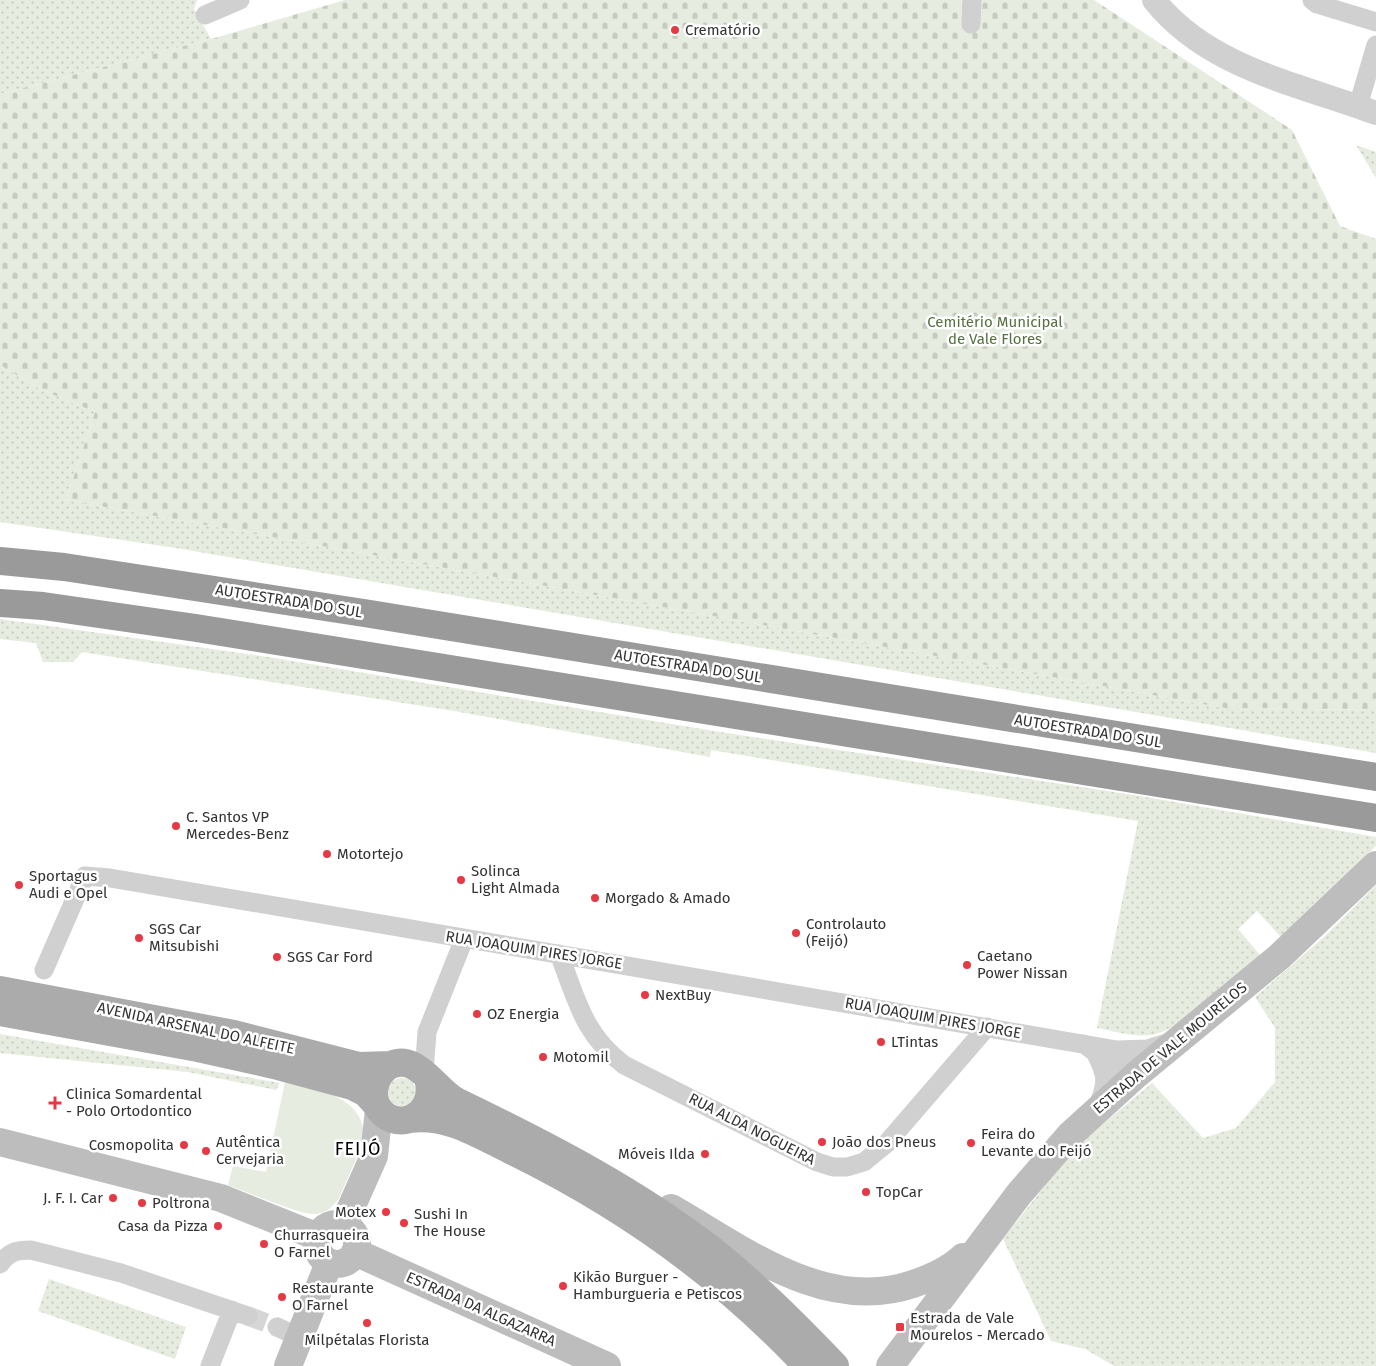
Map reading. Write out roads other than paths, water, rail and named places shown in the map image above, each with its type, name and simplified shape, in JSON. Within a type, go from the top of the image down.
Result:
[{"type":"highway","name":"AUTOESTRADA DO SUL","points":[[0,561],[64,567],[364,612],[1376,777]]},
{"type":"highway","points":[[0,603],[43,606],[215,631],[1376,818]]},
{"type":"main road","name":"ESTRADA DE VALE MOURELOS","points":[[890,1366],[999,1220],[1058,1147],[1136,1075],[1302,937],[1373,868]]},
{"type":"main road","name":"AVENIDA ARSENAL DO ALFEITE","points":[[0,990],[220,1031],[280,1044],[360,1066],[395,1064]]},
{"type":"main road","name":"AVENIDA ARSENAL DO ALFEITE","points":[[0,1012],[198,1048],[274,1065],[352,1086],[366,1093],[378,1106]]},
{"type":"main road","points":[[374,1156],[378,1106],[374,1092],[376,1081],[382,1072],[395,1064],[411,1064],[455,1100],[603,1171],[783,1271],[810,1282],[839,1290],[865,1292],[894,1289],[933,1276],[959,1261],[999,1220]]},
{"type":"main road","points":[[343,1226],[374,1156],[387,1137],[407,1120],[420,1114],[428,1104],[431,1093],[426,1075]]},
{"type":"main road","points":[[378,1106],[388,1116],[407,1120],[438,1118],[463,1127],[557,1174],[601,1200],[674,1248],[720,1285],[808,1366]]},
{"type":"main road","points":[[510,1126],[612,1182],[696,1239],[734,1268],[835,1366]]},
{"type":"main road","points":[[0,1142],[221,1198],[318,1237]]},
{"type":"main road","points":[[328,1226],[343,1226],[353,1233],[356,1239],[355,1252],[347,1261],[341,1264],[329,1263],[319,1252],[318,1237],[328,1226]]},
{"type":"main road","name":"ESTRADA DA ALGAZARRA","points":[[355,1252],[607,1366]]},
{"type":"main road","points":[[288,1366],[288,1332],[329,1263]]},
{"type":"street","points":[[205,15],[240,0]]},
{"type":"street","points":[[971,24],[972,0]]},
{"type":"street","points":[[1154,0],[1184,32],[1222,56],[1254,71],[1367,110],[1376,45]]},
{"type":"street","points":[[1312,0],[1317,4],[1376,22]]},
{"type":"street","name":"RUA JOAQUIM PIRES JORGE","points":[[44,970],[85,876],[110,878],[987,1027],[1089,1048],[1117,1050],[1147,1049],[1179,1040]]},
{"type":"street","points":[[395,1064],[419,1040],[430,1020],[464,939]]},
{"type":"street","name":"RUA ALDA NOGUEIRA","points":[[559,954],[587,1025],[606,1051],[624,1065],[816,1162],[833,1167],[847,1167],[864,1162],[886,1144],[987,1027]]},
{"type":"street","points":[[426,1075],[425,1042],[430,1020]]},
{"type":"street","points":[[1089,1048],[1106,1074],[1105,1088],[1096,1110]]},
{"type":"street","name":"RUA JOAQUIM PIRES JORGE","points":[[1089,1048],[1126,1075],[1136,1075]]},
{"type":"street","points":[[1117,1050],[1128,1057],[1135,1065],[1136,1075]]},
{"type":"street","points":[[0,1264],[9,1254],[18,1250],[31,1250],[121,1273],[240,1313],[210,1366]]},
{"type":"tunnel","points":[[248,1316],[277,1327]]},
{"type":"place","name":"Crematório","points":[[675,30]]},
{"type":"place","name":"C. Santos VP Mercedes-Benz","points":[[176,826]]},
{"type":"place","name":"Motortejo","points":[[327,854]]},
{"type":"place","name":"Solinca Light Almada","points":[[461,880]]},
{"type":"place","name":"Sportagus Audi e Opel","points":[[19,885]]},
{"type":"place","name":"Morgado & Amado","points":[[595,898]]},
{"type":"place","name":"Controlauto (Feijó)","points":[[796,933]]},
{"type":"place","name":"SGS Car Mitsubishi","points":[[139,938]]},
{"type":"place","name":"SGS Car Ford","points":[[277,957]]},
{"type":"place","name":"Caetano Power Nissan","points":[[967,965]]},
{"type":"place","name":"NextBuy","points":[[645,995]]},
{"type":"place","name":"OZ Energia","points":[[477,1014]]},
{"type":"place","name":"LTintas","points":[[881,1042]]},
{"type":"place","name":"Motomil","points":[[543,1057]]},
{"type":"place","name":"Clinica Somardental - Polo Ortodontico","points":[[55,1103]]},
{"type":"place","name":"João dos Pneus","points":[[822,1142]]},
{"type":"place","name":"Feira do Levante do Feijó","points":[[971,1143]]},
{"type":"place","name":"Cosmopolita","points":[[184,1145]]},
{"type":"place","name":"Autêntica Cervejaria","points":[[206,1151]]},
{"type":"place","name":"Móveis Ilda","points":[[705,1154]]},
{"type":"place","name":"TopCar","points":[[866,1192]]},
{"type":"place","name":"J. F. I. Car","points":[[113,1198]]},
{"type":"place","name":"Poltrona","points":[[142,1203]]},
{"type":"place","name":"Motex","points":[[386,1212]]},
{"type":"place","name":"Sushi In The House","points":[[404,1223]]},
{"type":"place","name":"Casa da Pizza","points":[[218,1226]]},
{"type":"place","name":"Churrasqueira O Farnel","points":[[264,1244]]},
{"type":"place","name":"Kikão Burguer - Hamburgueria e Petiscos","points":[[563,1286]]},
{"type":"place","name":"Restaurante O Farnel","points":[[282,1297]]},
{"type":"place","name":"Milpétalas Florista","points":[[367,1323]]},
{"type":"place","name":"Estrada de Vale Mourelos - Mercado","points":[[900,1327]]},
{"type":"district","name":"FEIJÓ","points":[[358,1149]]},
{"type":"park label","name":"Cemitério Municipal de Vale Flores","points":[[995,330]]}]
